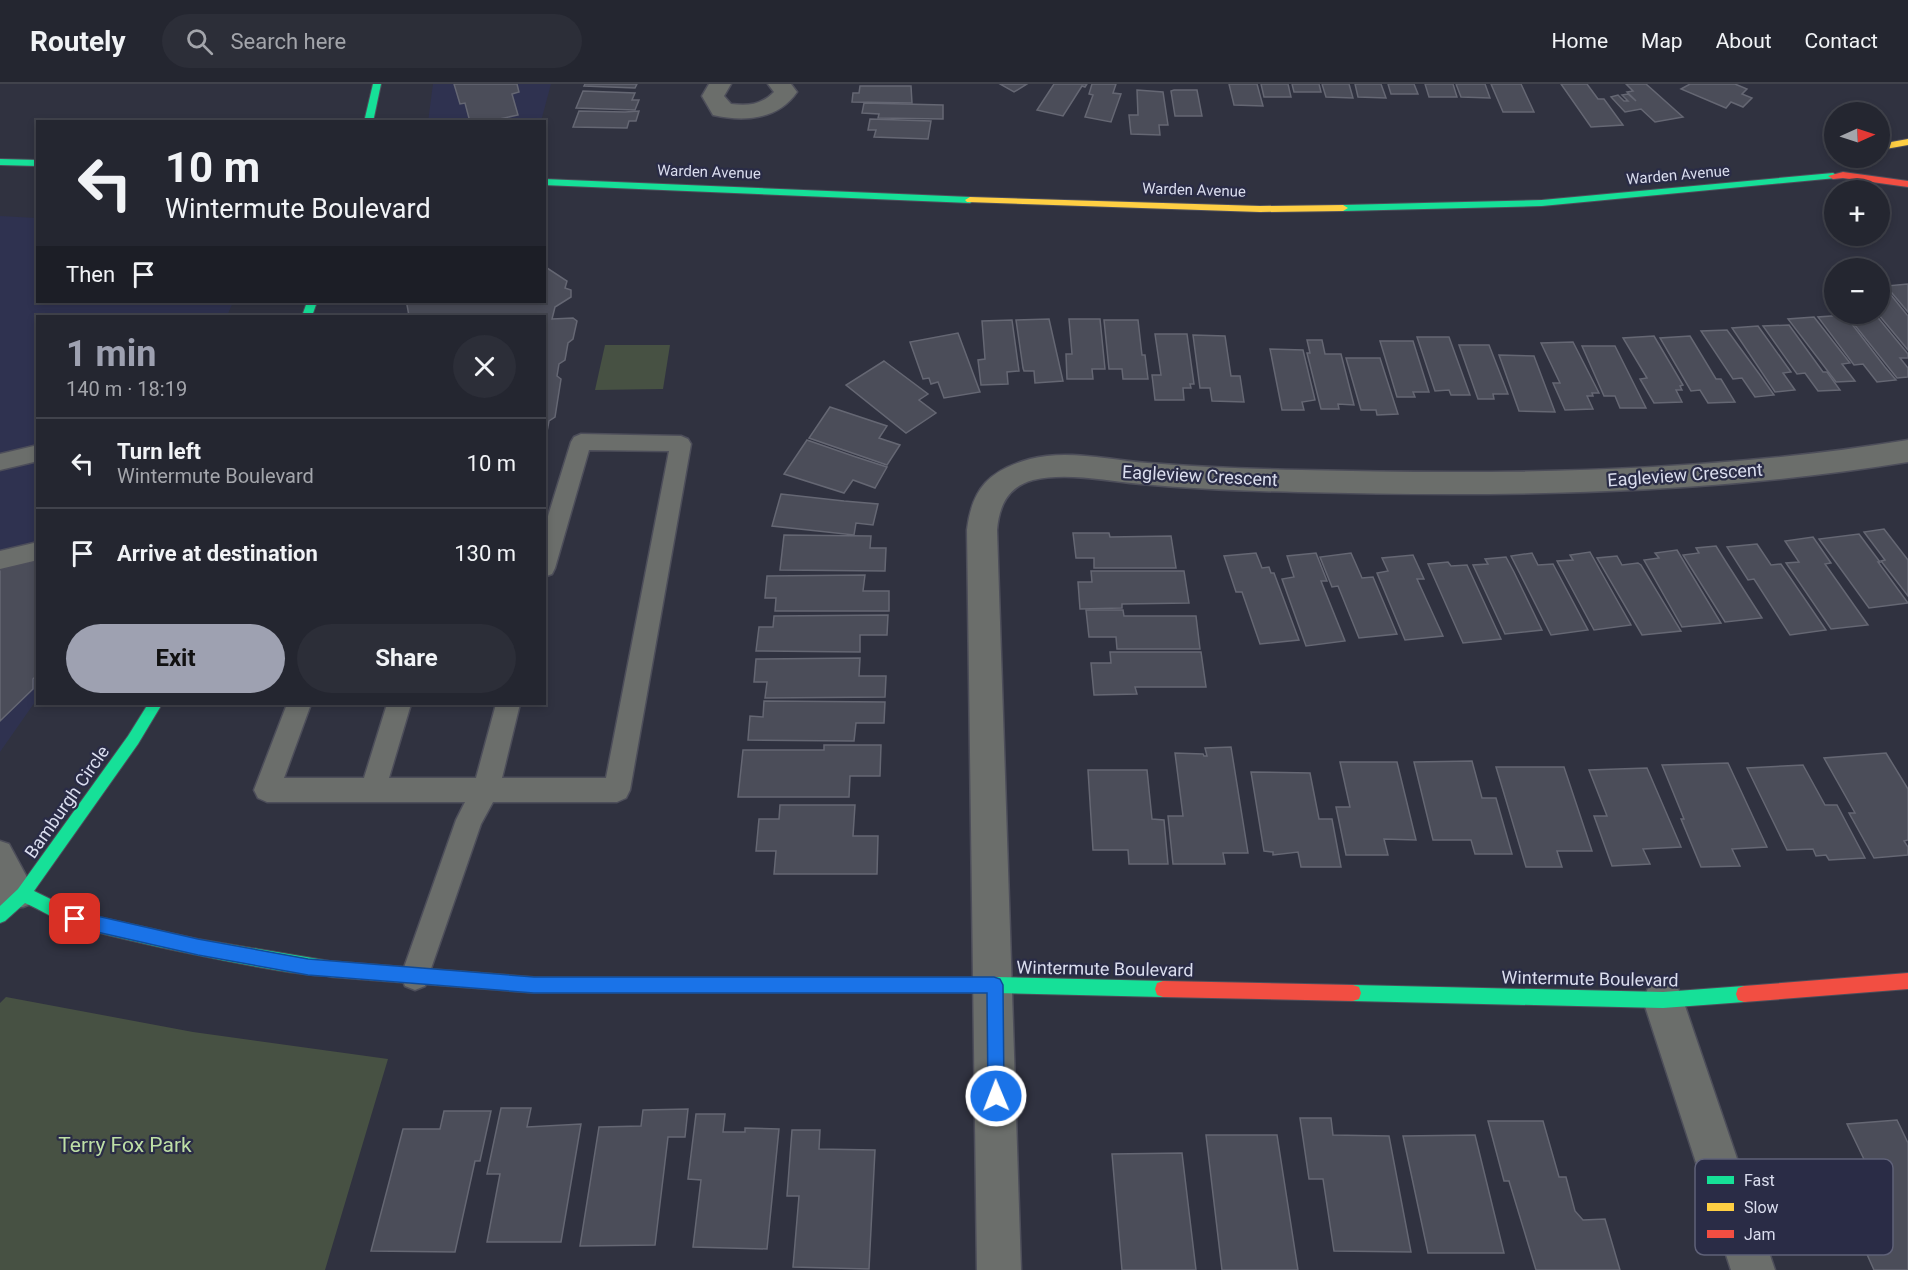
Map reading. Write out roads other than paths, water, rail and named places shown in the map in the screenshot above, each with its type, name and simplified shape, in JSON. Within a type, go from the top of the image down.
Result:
[{"type":"main road","points":[[368,120],[377,84]]},
{"type":"main road","points":[[1890,145],[1908,142]]},
{"type":"main road","points":[[0,162],[36,163]]},
{"type":"main road","points":[[1843,176],[1852,168]]},
{"type":"main road","name":"Warden Avenue","points":[[546,182],[1053,203],[1260,209],[1415,208],[1542,203],[1843,176],[1908,184]]},
{"type":"main road","name":"Bamburgh Circle","points":[[0,916],[12,895],[133,740],[154,705]]},
{"type":"main road","name":"Wintermute Boulevard","points":[[12,895],[75,919],[198,947],[308,967],[534,985],[994,985],[1663,1000],[1908,981]]},
{"type":"street","points":[[720,84],[713,96],[721,110],[739,112],[759,111],[778,103],[786,92],[779,84]]},
{"type":"street","name":"Eagleview Crescent","points":[[999,1270],[982,517],[987,501],[1008,478],[1041,466],[1062,466],[1196,477],[1344,482],[1545,483],[1713,475],[1798,467],[1908,451]]},
{"type":"street","points":[[1663,1000],[1716,1159]]},
{"type":"street","points":[[1748,1255],[1753,1270]]},
{"type":"lane","points":[[299,705],[267,790],[617,790],[681,444],[581,442],[546,561]]},
{"type":"lane","points":[[0,462],[36,453]]},
{"type":"lane","points":[[0,560],[36,551]]},
{"type":"lane","points":[[373,790],[399,705]]},
{"type":"lane","points":[[415,976],[469,820],[486,790],[508,705]]},
{"type":"lane","points":[[0,853],[12,895]]},
{"type":"park label","name":"Terry Fox Park","points":[[125,1145]]}]
